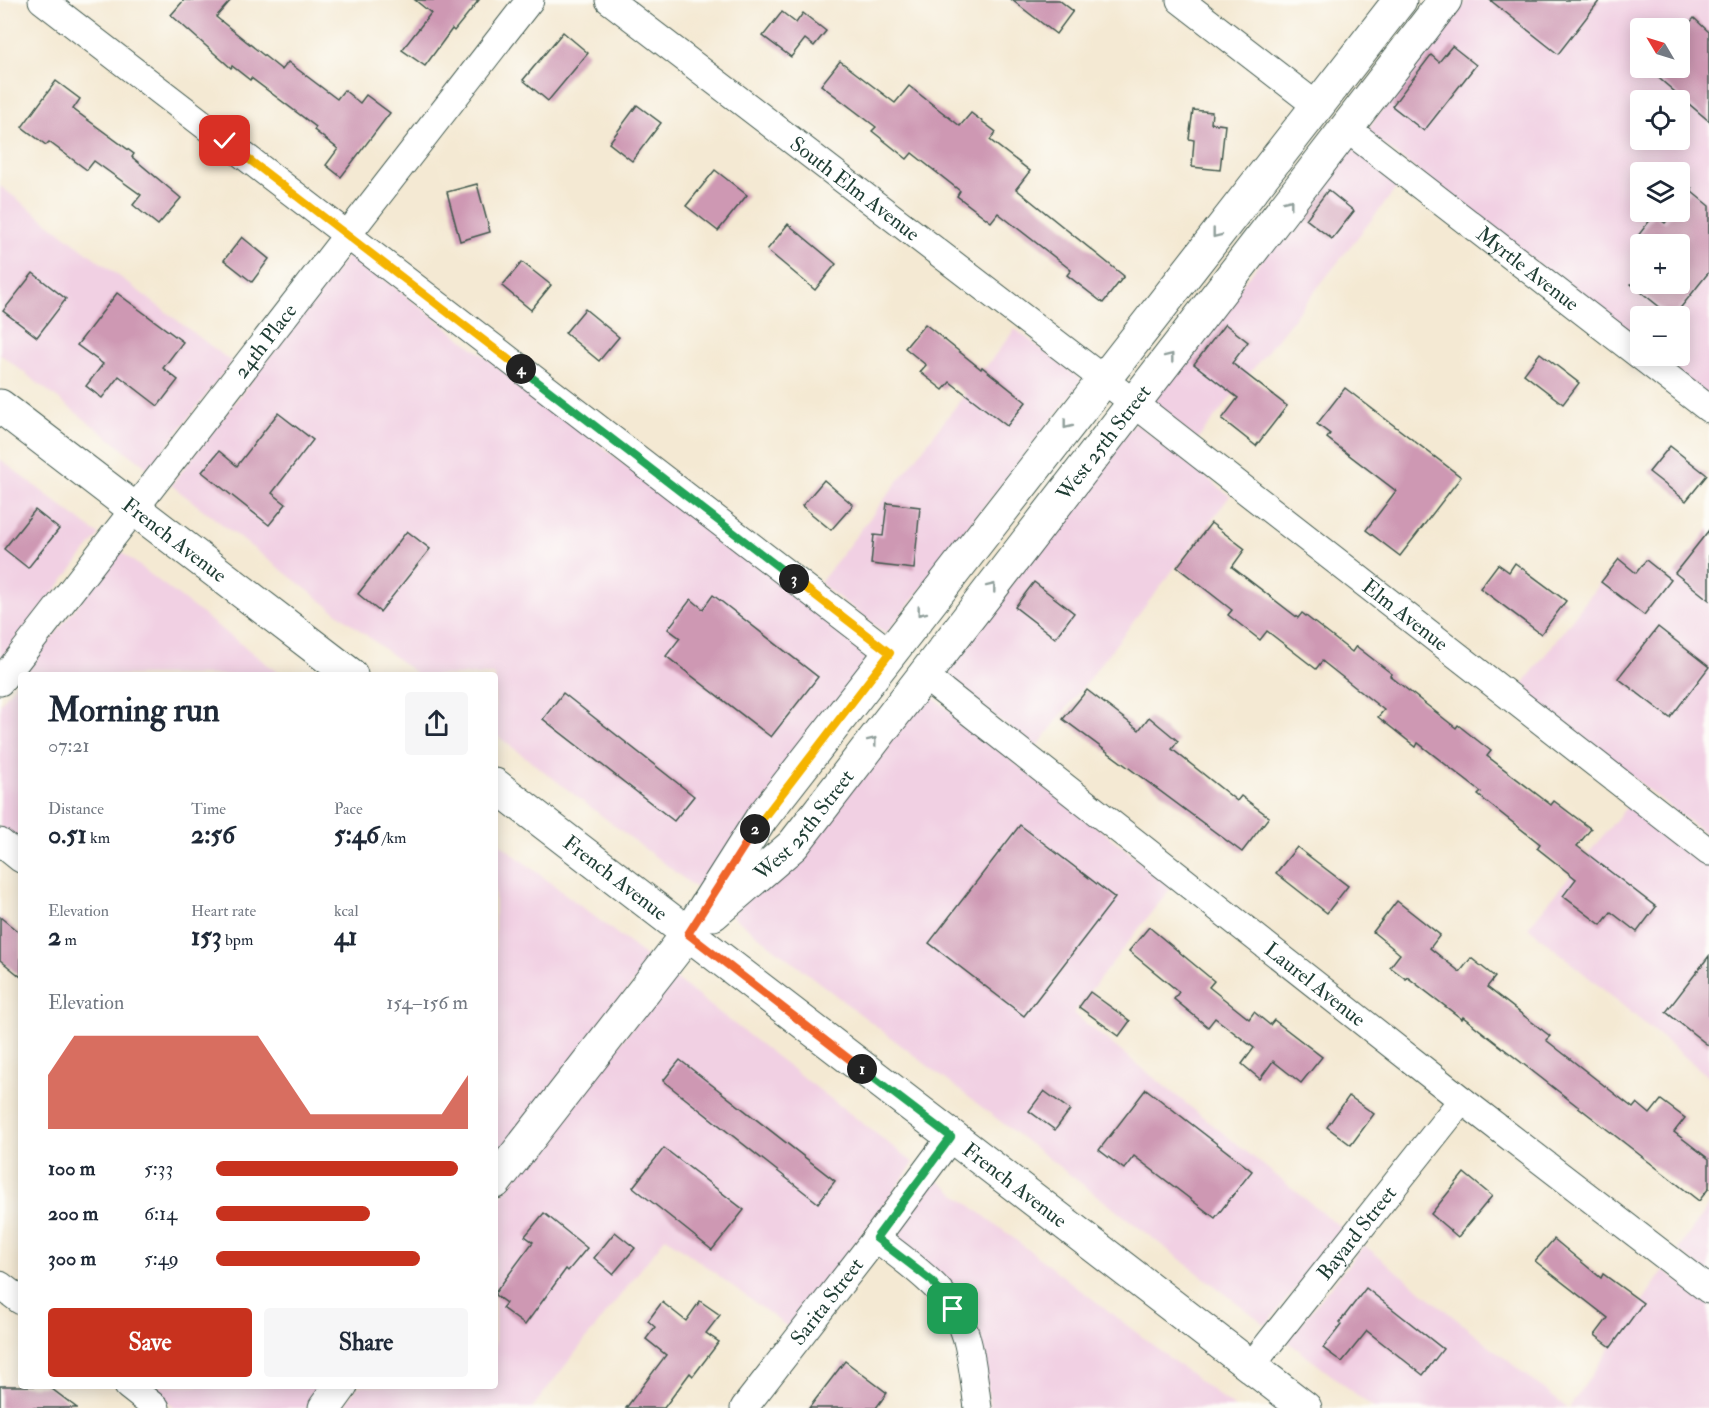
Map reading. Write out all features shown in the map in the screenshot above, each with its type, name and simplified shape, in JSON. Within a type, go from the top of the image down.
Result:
[{"type":"main road","name":"West 25th Street","points":[[688,934],[761,819],[1400,0]]},
{"type":"main road","points":[[1346,128],[1352,93],[1411,17],[1414,0]]},
{"type":"main road","name":"West 25th Street","points":[[688,934],[793,845],[1445,0]]},
{"type":"main road","name":"French Avenue","points":[[0,406],[347,672]]},
{"type":"main road","name":"French Avenue","points":[[498,787],[1305,1408]]},
{"type":"main road","points":[[498,1178],[688,934]]},
{"type":"main road","points":[[325,1408],[339,1389]]},
{"type":"street","points":[[42,0],[890,653]]},
{"type":"street","name":"24th Place","points":[[0,682],[530,0]]},
{"type":"street","name":"South Elm Avenue","points":[[609,0],[1103,379]]},
{"type":"street","points":[[1179,0],[1317,106]]},
{"type":"street","name":"Myrtle Avenue","points":[[1346,128],[1709,409]]},
{"type":"street","name":"Elm Avenue","points":[[1103,379],[1709,852]]},
{"type":"street","name":"Laurel Avenue","points":[[924,676],[1462,1100],[1709,1290]]},
{"type":"street","points":[[0,842],[18,857]]},
{"type":"street","name":"Bayard Street","points":[[1251,1366],[1462,1100]]},
{"type":"street","name":"Sarita Street","points":[[744,1408],[951,1137]]},
{"type":"street","points":[[876,1238],[932,1281],[953,1309],[968,1341],[978,1408]]},
{"type":"street","points":[[0,1285],[18,1299]]},
{"type":"street","points":[[132,1389],[156,1408]]},
{"type":"shaded area","points":[[1467,0],[1709,0],[1709,397],[1669,366],[1690,366],[1690,306],[1630,306],[1630,335],[1366,131]]},
{"type":"shaded area","points":[[1351,147],[1399,185],[1197,440],[1149,402]]},
{"type":"shaded area","points":[[0,186],[232,362],[149,469],[0,354]]},
{"type":"shaded area","points":[[350,253],[872,654],[700,891],[498,736],[498,672],[414,672],[171,485]]},
{"type":"shaded area","points":[[1015,329],[1082,380],[886,634],[820,583]]},
{"type":"shaded area","points":[[1135,422],[1230,496],[1036,748],[941,675]]},
{"type":"shaded area","points":[[0,459],[99,535],[0,661]]},
{"type":"shaded area","points":[[1709,528],[1709,837],[1519,689],[1615,563],[1659,594]]},
{"type":"shaded area","points":[[120,551],[277,672],[25,672]]},
{"type":"shaded area","points":[[18,681],[18,842],[0,828],[0,704]]},
{"type":"shaded area","points":[[927,693],[1172,886],[1073,1013],[1343,1229],[1266,1325],[731,915]]},
{"type":"shaded area","points":[[1629,804],[1709,867],[1709,1077],[1528,927]]},
{"type":"shaded area","points":[[498,842],[651,960],[498,1156]]},
{"type":"shaded area","points":[[672,976],[914,1163],[789,1328],[666,1237],[532,1408],[342,1408],[356,1389],[498,1389],[498,1200]]},
{"type":"shaded area","points":[[936,1179],[1235,1408],[990,1408],[980,1338],[893,1237]]},
{"type":"shaded area","points":[[1709,1205],[1709,1275],[1678,1250]]},
{"type":"shaded area","points":[[1364,1245],[1567,1408],[1374,1408],[1287,1341]]},
{"type":"shaded area","points":[[1664,1270],[1709,1304],[1709,1408],[1569,1408]]},
{"type":"shaded area","points":[[151,1389],[323,1389],[308,1408],[175,1408]]},
{"type":"building","points":[[184,0],[231,0],[216,17],[282,70],[288,62],[337,99],[344,90],[360,103],[366,95],[390,113],[341,177],[326,165],[338,149],[314,130],[316,127],[251,78],[250,80],[232,66],[231,68],[171,15]]},
{"type":"building","points":[[415,0],[479,0],[454,31],[452,29],[425,66],[402,50],[431,13]]},
{"type":"building","points":[[1012,0],[1059,0],[1073,11],[1056,34]]},
{"type":"building","points":[[1490,0],[1600,0],[1558,54]]},
{"type":"building","points":[[782,12],[796,23],[803,13],[826,31],[814,46],[805,39],[791,57],[763,36]]},
{"type":"building","points":[[1694,18],[1709,32],[1709,121],[1690,105],[1690,90],[1673,90],[1659,78],[1690,78],[1690,23]]},
{"type":"building","points":[[563,32],[588,53],[548,101],[523,80]]},
{"type":"building","points":[[1452,46],[1476,65],[1424,131],[1392,106],[1431,55],[1439,62]]},
{"type":"building","points":[[840,61],[895,103],[909,86],[960,126],[971,113],[996,132],[990,140],[1030,171],[1016,189],[1124,276],[1103,303],[1067,275],[1071,270],[998,213],[991,222],[957,196],[960,191],[912,153],[907,159],[872,131],[876,127],[821,85]]},
{"type":"building","points":[[56,81],[80,99],[73,109],[134,154],[132,157],[181,198],[158,225],[133,205],[141,195],[94,161],[87,170],[49,142],[46,145],[22,127]]},
{"type":"building","points":[[637,105],[661,123],[632,161],[609,143]]},
{"type":"building","points":[[1193,110],[1212,112],[1211,123],[1225,125],[1220,170],[1192,167],[1194,140],[1189,139]]},
{"type":"building","points":[[715,170],[747,195],[718,231],[686,206]]},
{"type":"building","points":[[477,184],[490,232],[460,241],[447,192]]},
{"type":"building","points":[[1692,189],[1692,192],[1709,206],[1709,272],[1682,306],[1658,306],[1644,294],[1690,294],[1690,234],[1639,234],[1649,222],[1690,222],[1690,192]]},
{"type":"building","points":[[1328,190],[1354,211],[1332,239],[1306,219]]},
{"type":"building","points":[[788,224],[836,264],[815,290],[767,250]]},
{"type":"building","points":[[242,237],[269,259],[252,282],[224,260]]},
{"type":"building","points":[[522,262],[551,285],[531,310],[502,286]]},
{"type":"building","points":[[33,273],[66,299],[37,337],[3,311]]},
{"type":"building","points":[[117,293],[183,342],[163,368],[178,380],[158,406],[119,376],[102,398],[86,386],[103,364],[77,345]]},
{"type":"building","points":[[585,309],[619,337],[599,361],[565,333]]},
{"type":"building","points":[[925,324],[1026,402],[1007,426],[950,382],[943,390],[920,372],[926,365],[905,348]]},
{"type":"building","points":[[1225,324],[1248,342],[1232,363],[1287,406],[1256,446],[1222,419],[1238,398],[1194,364]]},
{"type":"building","points":[[1540,353],[1579,383],[1563,404],[1524,374]]},
{"type":"building","points":[[1345,388],[1461,477],[1400,556],[1366,530],[1396,491],[1327,438],[1330,434],[1317,424]]},
{"type":"building","points":[[278,413],[313,440],[272,493],[286,504],[269,525],[202,472],[219,451],[237,466]]},
{"type":"building","points":[[1670,446],[1707,475],[1686,501],[1649,472]]},
{"type":"building","points":[[824,480],[853,505],[831,530],[802,506]]},
{"type":"building","points":[[887,503],[920,507],[914,569],[871,564],[874,535],[883,536]]},
{"type":"building","points":[[35,510],[59,529],[28,568],[4,549]]},
{"type":"building","points":[[1211,523],[1245,549],[1232,567],[1298,618],[1302,613],[1352,652],[1356,646],[1456,728],[1458,725],[1491,751],[1487,756],[1551,805],[1554,801],[1591,829],[1577,846],[1656,907],[1637,932],[1611,912],[1601,925],[1563,896],[1576,879],[1537,848],[1540,844],[1478,795],[1481,792],[1418,743],[1416,747],[1378,717],[1384,710],[1322,661],[1316,669],[1267,631],[1260,640],[1228,615],[1232,610],[1177,567]]},
{"type":"building","points":[[1709,530],[1709,600],[1675,573]]},
{"type":"building","points":[[407,531],[430,549],[380,612],[358,594]]},
{"type":"building","points":[[1619,559],[1636,573],[1646,560],[1671,580],[1644,615],[1601,582]]},
{"type":"building","points":[[1515,563],[1566,601],[1541,634],[1480,588],[1498,564],[1509,572]]},
{"type":"building","points":[[1034,582],[1074,613],[1055,638],[1015,607]]},
{"type":"building","points":[[713,595],[818,677],[771,737],[666,656],[680,638],[668,629],[691,599],[703,609]]},
{"type":"building","points":[[1658,627],[1709,667],[1670,718],[1618,678]]},
{"type":"building","points":[[1087,690],[1139,730],[1149,717],[1178,741],[1172,749],[1237,801],[1241,796],[1269,817],[1242,852],[1063,719]]},
{"type":"building","points":[[563,693],[694,796],[674,821],[543,719]]},
{"type":"building","points":[[1020,825],[1115,898],[1024,1016],[929,943]]},
{"type":"building","points":[[1297,847],[1348,886],[1327,913],[1276,873]]},
{"type":"building","points":[[1397,901],[1440,935],[1430,948],[1460,972],[1471,958],[1495,977],[1487,987],[1550,1036],[1546,1040],[1633,1108],[1637,1103],[1650,1114],[1661,1100],[1685,1118],[1674,1132],[1709,1159],[1709,1188],[1699,1201],[1463,1017],[1462,1019],[1407,977],[1406,979],[1390,967],[1400,954],[1373,932]]},
{"type":"building","points":[[0,917],[18,932],[18,975],[0,960]]},
{"type":"building","points":[[1149,927],[1214,981],[1209,987],[1249,1019],[1254,1012],[1270,1025],[1274,1020],[1322,1057],[1301,1083],[1273,1061],[1260,1079],[1242,1064],[1254,1048],[1215,1018],[1208,1027],[1174,999],[1179,992],[1129,951]]},
{"type":"building","points":[[1709,956],[1709,1046],[1666,1012]]},
{"type":"building","points":[[1090,992],[1130,1021],[1119,1036],[1079,1007]]},
{"type":"building","points":[[680,1060],[835,1181],[818,1203],[663,1081]]},
{"type":"building","points":[[1146,1089],[1252,1171],[1215,1218],[1134,1156],[1124,1169],[1099,1150]]},
{"type":"building","points":[[1044,1091],[1070,1110],[1055,1130],[1029,1111]]},
{"type":"building","points":[[1349,1096],[1374,1114],[1351,1145],[1327,1127]]},
{"type":"building","points":[[664,1148],[744,1210],[712,1250],[633,1187]]},
{"type":"building","points":[[1464,1173],[1492,1196],[1458,1237],[1431,1214]]},
{"type":"building","points":[[544,1213],[587,1248],[568,1271],[566,1269],[525,1325],[502,1308],[506,1303],[498,1297],[498,1289],[533,1242],[525,1236]]},
{"type":"building","points":[[615,1232],[635,1248],[613,1274],[594,1258]]},
{"type":"building","points":[[1554,1239],[1601,1278],[1603,1274],[1643,1303],[1611,1347],[1595,1335],[1608,1318],[1535,1261]]},
{"type":"building","points":[[1366,1288],[1443,1349],[1423,1375],[1367,1331],[1342,1362],[1323,1348]]},
{"type":"building","points":[[700,1301],[720,1315],[706,1333],[719,1342],[693,1376],[690,1373],[664,1408],[626,1408],[666,1355],[646,1339],[655,1327],[648,1321],[662,1302],[686,1321]]},
{"type":"building","points":[[845,1361],[887,1393],[876,1408],[809,1408]]},
{"type":"building","points":[[0,1386],[18,1386],[18,1389],[52,1389],[77,1408],[0,1408]]},
{"type":"route","points":[[225,141],[890,653],[761,819],[688,934],[951,1137],[876,1238],[932,1281],[953,1309]]}]
